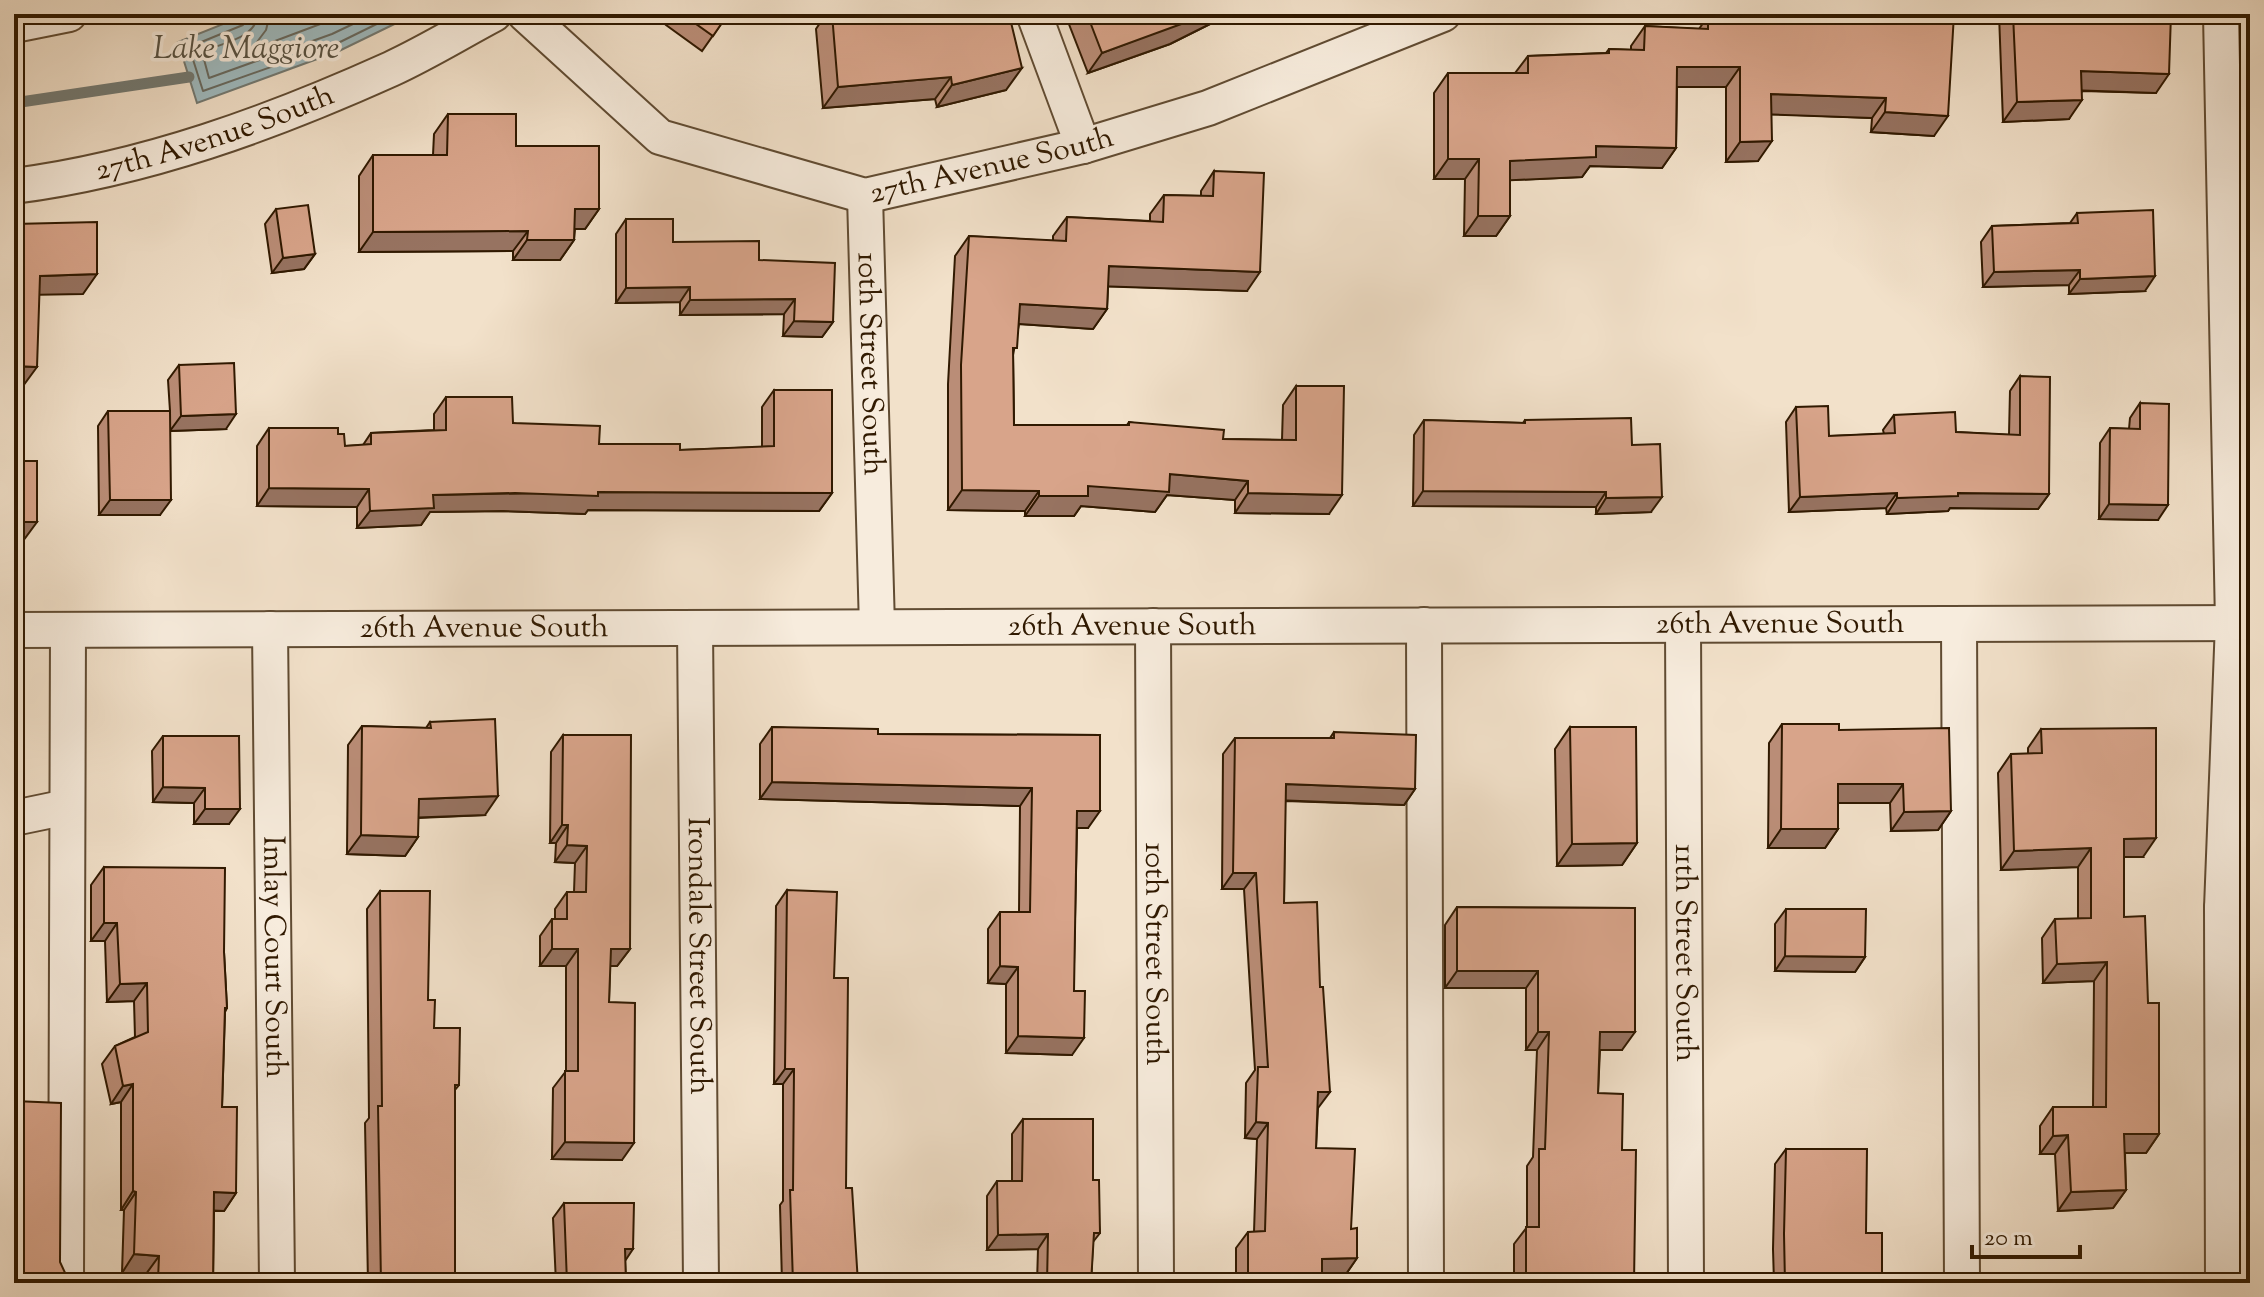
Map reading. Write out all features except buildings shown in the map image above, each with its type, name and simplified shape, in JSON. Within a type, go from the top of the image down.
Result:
[{"type":"street","points":[[14,25],[69,14]]},
{"type":"street","name":"27th Avenue South","points":[[14,186],[64,180],[169,155],[250,126],[394,68],[494,14]]},
{"type":"street","name":"27th Avenue South","points":[[525,14],[660,137],[865,196],[1083,146],[1208,108],[1443,14]]},
{"type":"street","points":[[1034,14],[1083,146]]},
{"type":"street","points":[[2221,14],[2242,623],[2223,1283]]},
{"type":"street","name":"10th Street South","points":[[865,196],[877,627]]},
{"type":"street","name":"26th Avenue South","points":[[14,630],[2242,623]]},
{"type":"street","points":[[1959,624],[1962,1283]]},
{"type":"street","points":[[1424,625],[1426,1283]]},
{"type":"street","name":"11th Street South","points":[[1683,625],[1686,1283]]},
{"type":"street","name":"10th Street South","points":[[1153,626],[1156,1283]]},
{"type":"street","name":"Irondale Street South","points":[[695,628],[701,1283]]},
{"type":"street","name":"Imlay Court South","points":[[270,629],[277,1283]]},
{"type":"street","points":[[66,1283],[68,630]]},
{"type":"street","points":[[14,818],[67,807]]},
{"type":"water","name":"Lake Maggiore","points":[[248,14],[415,14],[339,51],[197,103],[178,42]]},
{"type":"waterway","points":[[14,103],[189,77]]}]
